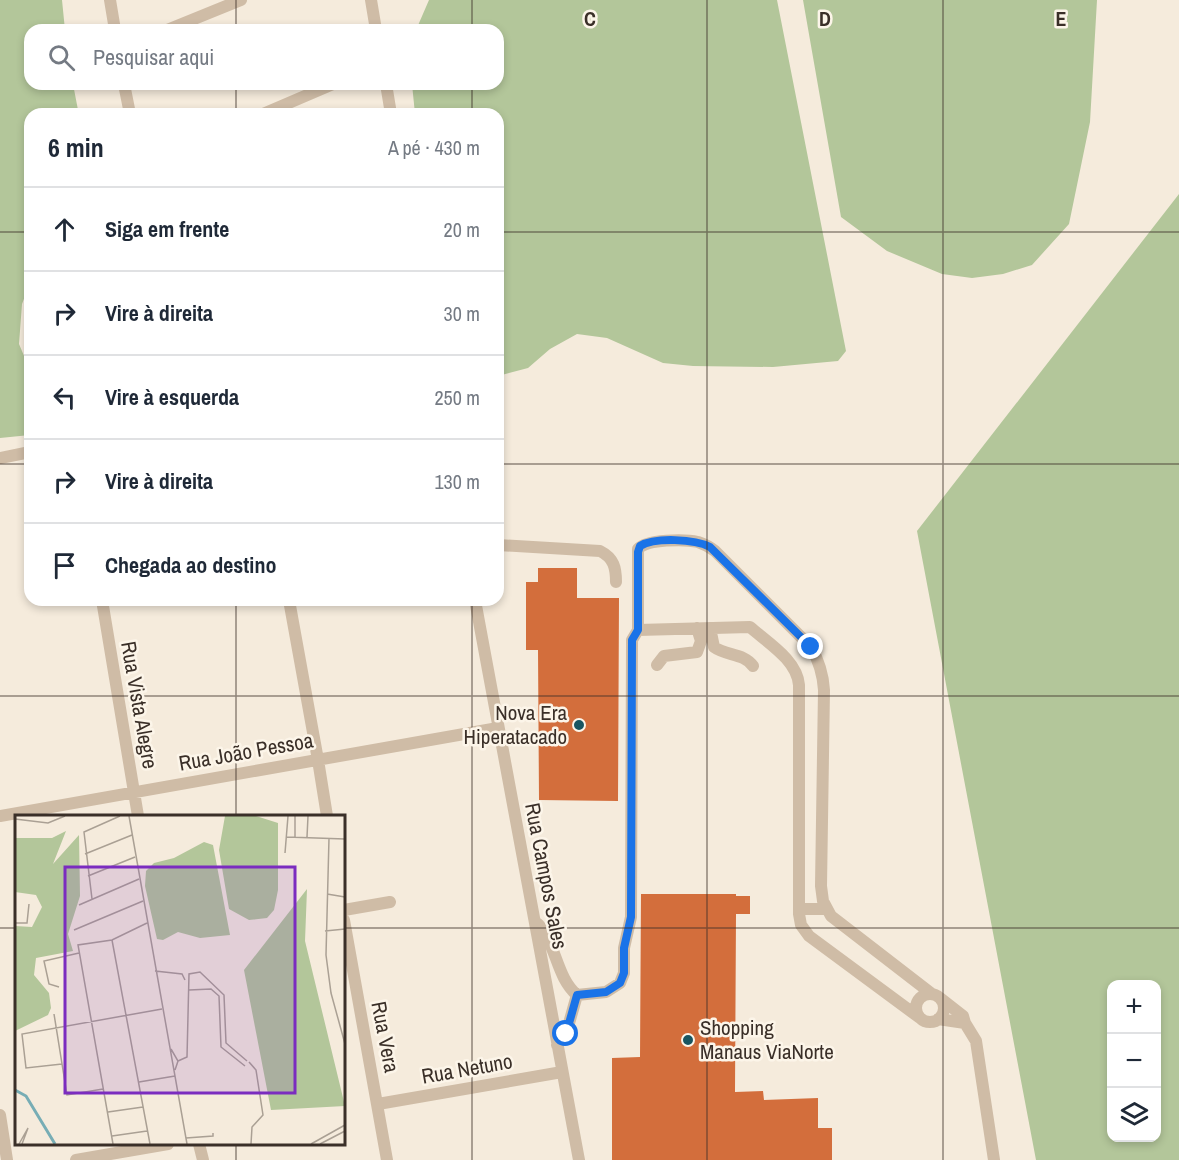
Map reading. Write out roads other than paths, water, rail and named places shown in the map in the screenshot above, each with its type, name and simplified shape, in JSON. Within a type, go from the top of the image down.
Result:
[{"type":"street","points":[[110,0],[114,24]]},
{"type":"street","points":[[182,24],[241,0]]},
{"type":"street","points":[[371,0],[375,24]]},
{"type":"street","points":[[125,90],[129,108]]},
{"type":"street","points":[[277,108],[319,90]]},
{"type":"street","points":[[387,90],[391,108]]},
{"type":"street","points":[[0,458],[24,453]]},
{"type":"street","points":[[577,995],[611,990],[620,983],[624,973],[624,948],[631,917],[632,640],[638,630],[638,552],[640,546],[649,542],[693,541],[705,544],[715,550],[811,647],[821,667],[824,690],[821,886],[827,909],[831,916],[963,1016],[976,1041],[994,1160]]},
{"type":"street","points":[[504,546],[600,551],[614,564],[616,582]]},
{"type":"street","name":"Rua Vista Alegre","points":[[103,606],[138,815]]},
{"type":"street","points":[[290,606],[327,815]]},
{"type":"street","name":"Rua Campos Sales","points":[[476,606],[579,1160]]},
{"type":"street","points":[[638,630],[750,627],[791,664],[798,675],[800,685],[799,909],[801,925],[809,936],[920,1018],[929,1022],[942,1016],[944,1007],[936,996]]},
{"type":"street","points":[[657,665],[664,656],[697,652],[701,641],[697,628]]},
{"type":"street","points":[[710,628],[714,647],[745,658],[753,666]]},
{"type":"street","name":"Rua João Pessoa","points":[[0,816],[498,728]]},
{"type":"street","points":[[345,910],[390,902]]},
{"type":"street","points":[[799,909],[827,909]]},
{"type":"street","points":[[536,922],[548,938],[566,983],[577,995]]},
{"type":"street","name":"Rua Vera","points":[[345,925],[387,1160]]},
{"type":"street","points":[[557,1046],[566,1034],[577,995]]},
{"type":"street","points":[[920,1018],[916,1009],[919,1000],[922,996],[936,996]]},
{"type":"street","points":[[938,1019],[965,1023]]},
{"type":"street","name":"Rua Netuno","points":[[378,1104],[562,1072]]},
{"type":"street","points":[[0,1115],[7,1160]]},
{"type":"street","points":[[76,1160],[157,1145]]},
{"type":"street","points":[[199,1145],[203,1160]]},
{"type":"place","name":"Nova Era Hiperatacado","points":[[579,725]]},
{"type":"place","name":"Shopping Manaus ViaNorte","points":[[688,1040]]}]
